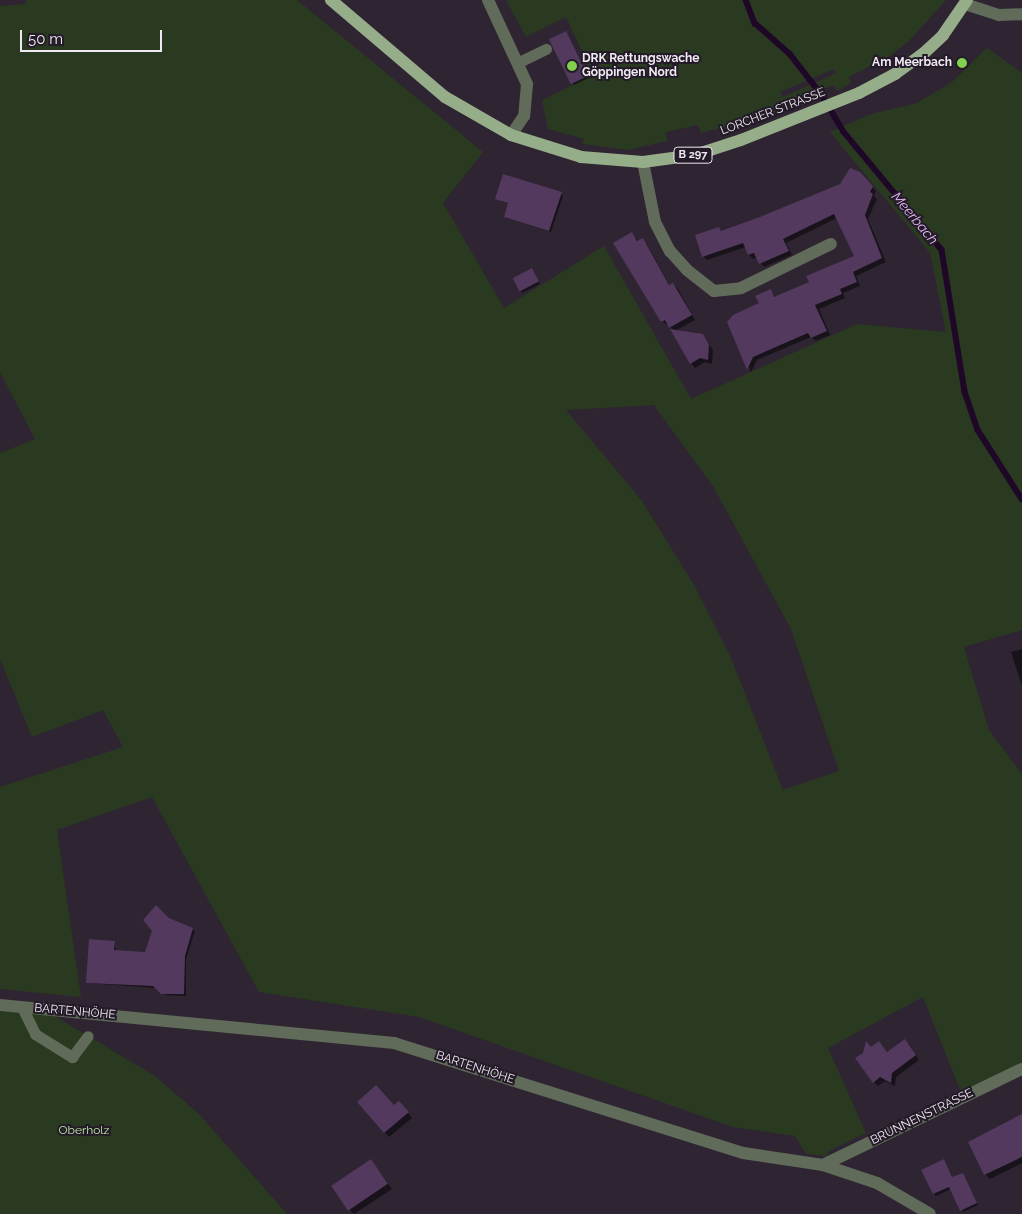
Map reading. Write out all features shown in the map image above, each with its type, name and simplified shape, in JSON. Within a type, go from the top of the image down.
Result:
[{"type":"main road","name":"LORCHER STRASSE","points":[[331,0],[445,97],[511,135],[581,157],[643,162],[695,155],[800,118],[859,93],[896,74],[924,52],[943,35],[966,2]]},
{"type":"street","points":[[488,0],[519,62],[527,84],[528,99],[524,116],[511,135]]},
{"type":"street","points":[[966,2],[999,15],[1022,14]]},
{"type":"street","points":[[643,162],[655,222],[670,251],[687,270],[714,291],[741,288],[831,244]]},
{"type":"street","name":"BARTENHÖHE","points":[[0,1005],[276,1029],[394,1043],[743,1153],[823,1165],[878,1182],[930,1214]]},
{"type":"street","name":"BRUNNENSTRASSE","points":[[823,1165],[1022,1069]]},
{"type":"lane","points":[[519,62],[546,49]]},
{"type":"lane","points":[[22,1007],[35,1034],[72,1057],[88,1036]]},
{"type":"green space","points":[[26,0],[297,0],[483,152],[443,203],[504,308],[604,246],[691,399],[857,324],[946,332],[930,253],[830,132],[871,114],[917,103],[952,82],[987,48],[1022,73],[1022,630],[964,647],[989,730],[1022,774],[1022,1062],[961,1092],[923,997],[828,1048],[866,1133],[829,1151],[827,1156],[806,1154],[795,1136],[733,1127],[419,1017],[259,992],[152,797],[57,830],[81,997],[0,989],[0,787],[123,747],[103,710],[32,737],[0,659],[0,453],[35,439],[0,372],[0,6],[26,4]],"holes":[[[654,405],[714,488],[791,629],[839,771],[783,790],[731,658],[694,585],[642,501],[566,410]]]},
{"type":"green space","points":[[506,0],[946,0],[909,41],[890,56],[849,77],[851,83],[837,91],[834,85],[815,92],[817,99],[787,111],[701,133],[698,125],[666,132],[667,141],[628,150],[582,144],[584,139],[548,129],[542,100],[593,75],[566,17],[526,37]],"holes":[[[834,69],[836,73],[783,97],[780,92]]]},
{"type":"green space","name":"Oberholz","points":[[0,1005],[43,1009],[155,1076],[199,1114],[287,1214],[0,1214]]},
{"type":"building","name":"DRK Rettungswache Göppingen Nord","points":[[566,31],[588,76],[571,84],[549,39]]},
{"type":"building","points":[[850,168],[860,172],[873,186],[870,192],[873,194],[865,215],[882,258],[853,272],[857,282],[840,289],[842,294],[815,305],[827,331],[811,338],[808,333],[753,357],[747,370],[727,322],[733,315],[759,303],[755,296],[771,289],[774,297],[809,282],[806,276],[854,256],[834,214],[783,239],[789,251],[759,264],[754,253],[748,255],[743,243],[702,257],[695,235],[719,227],[721,231],[840,184]]},
{"type":"building","points":[[503,174],[562,192],[549,231],[504,217],[508,203],[495,199]]},
{"type":"building","points":[[632,232],[637,241],[643,238],[669,285],[673,283],[692,315],[669,328],[665,320],[661,322],[613,243]]},
{"type":"building","points":[[532,268],[539,281],[520,292],[513,278]]},
{"type":"building","points":[[670,329],[703,334],[709,345],[708,360],[700,358],[690,364]]},
{"type":"building","points":[[156,905],[169,918],[193,928],[185,956],[184,994],[161,994],[153,986],[86,983],[89,939],[115,941],[114,950],[145,952],[152,931],[143,920]]},
{"type":"building","points":[[905,1039],[916,1055],[892,1073],[891,1083],[880,1077],[873,1083],[855,1058],[863,1053],[866,1041],[871,1047],[879,1041],[887,1052]]},
{"type":"building","points":[[376,1085],[394,1105],[399,1101],[409,1112],[384,1133],[357,1102]]},
{"type":"building","points":[[1022,1114],[1022,1157],[984,1175],[968,1142]]},
{"type":"building","points":[[371,1159],[388,1184],[348,1211],[331,1186]]},
{"type":"building","points":[[944,1159],[952,1177],[963,1173],[977,1203],[960,1211],[949,1187],[933,1194],[921,1170]]},
{"type":"waterway","name":"Meerbach","points":[[746,0],[755,23],[790,54],[822,95],[844,132],[942,250],[965,392],[978,430],[1022,499]]},
{"type":"place","name":"Am Meerbach","points":[[962,63]]},
{"type":"place","name":"DRK Rettungswache Göppingen Nord","points":[[572,66]]}]
